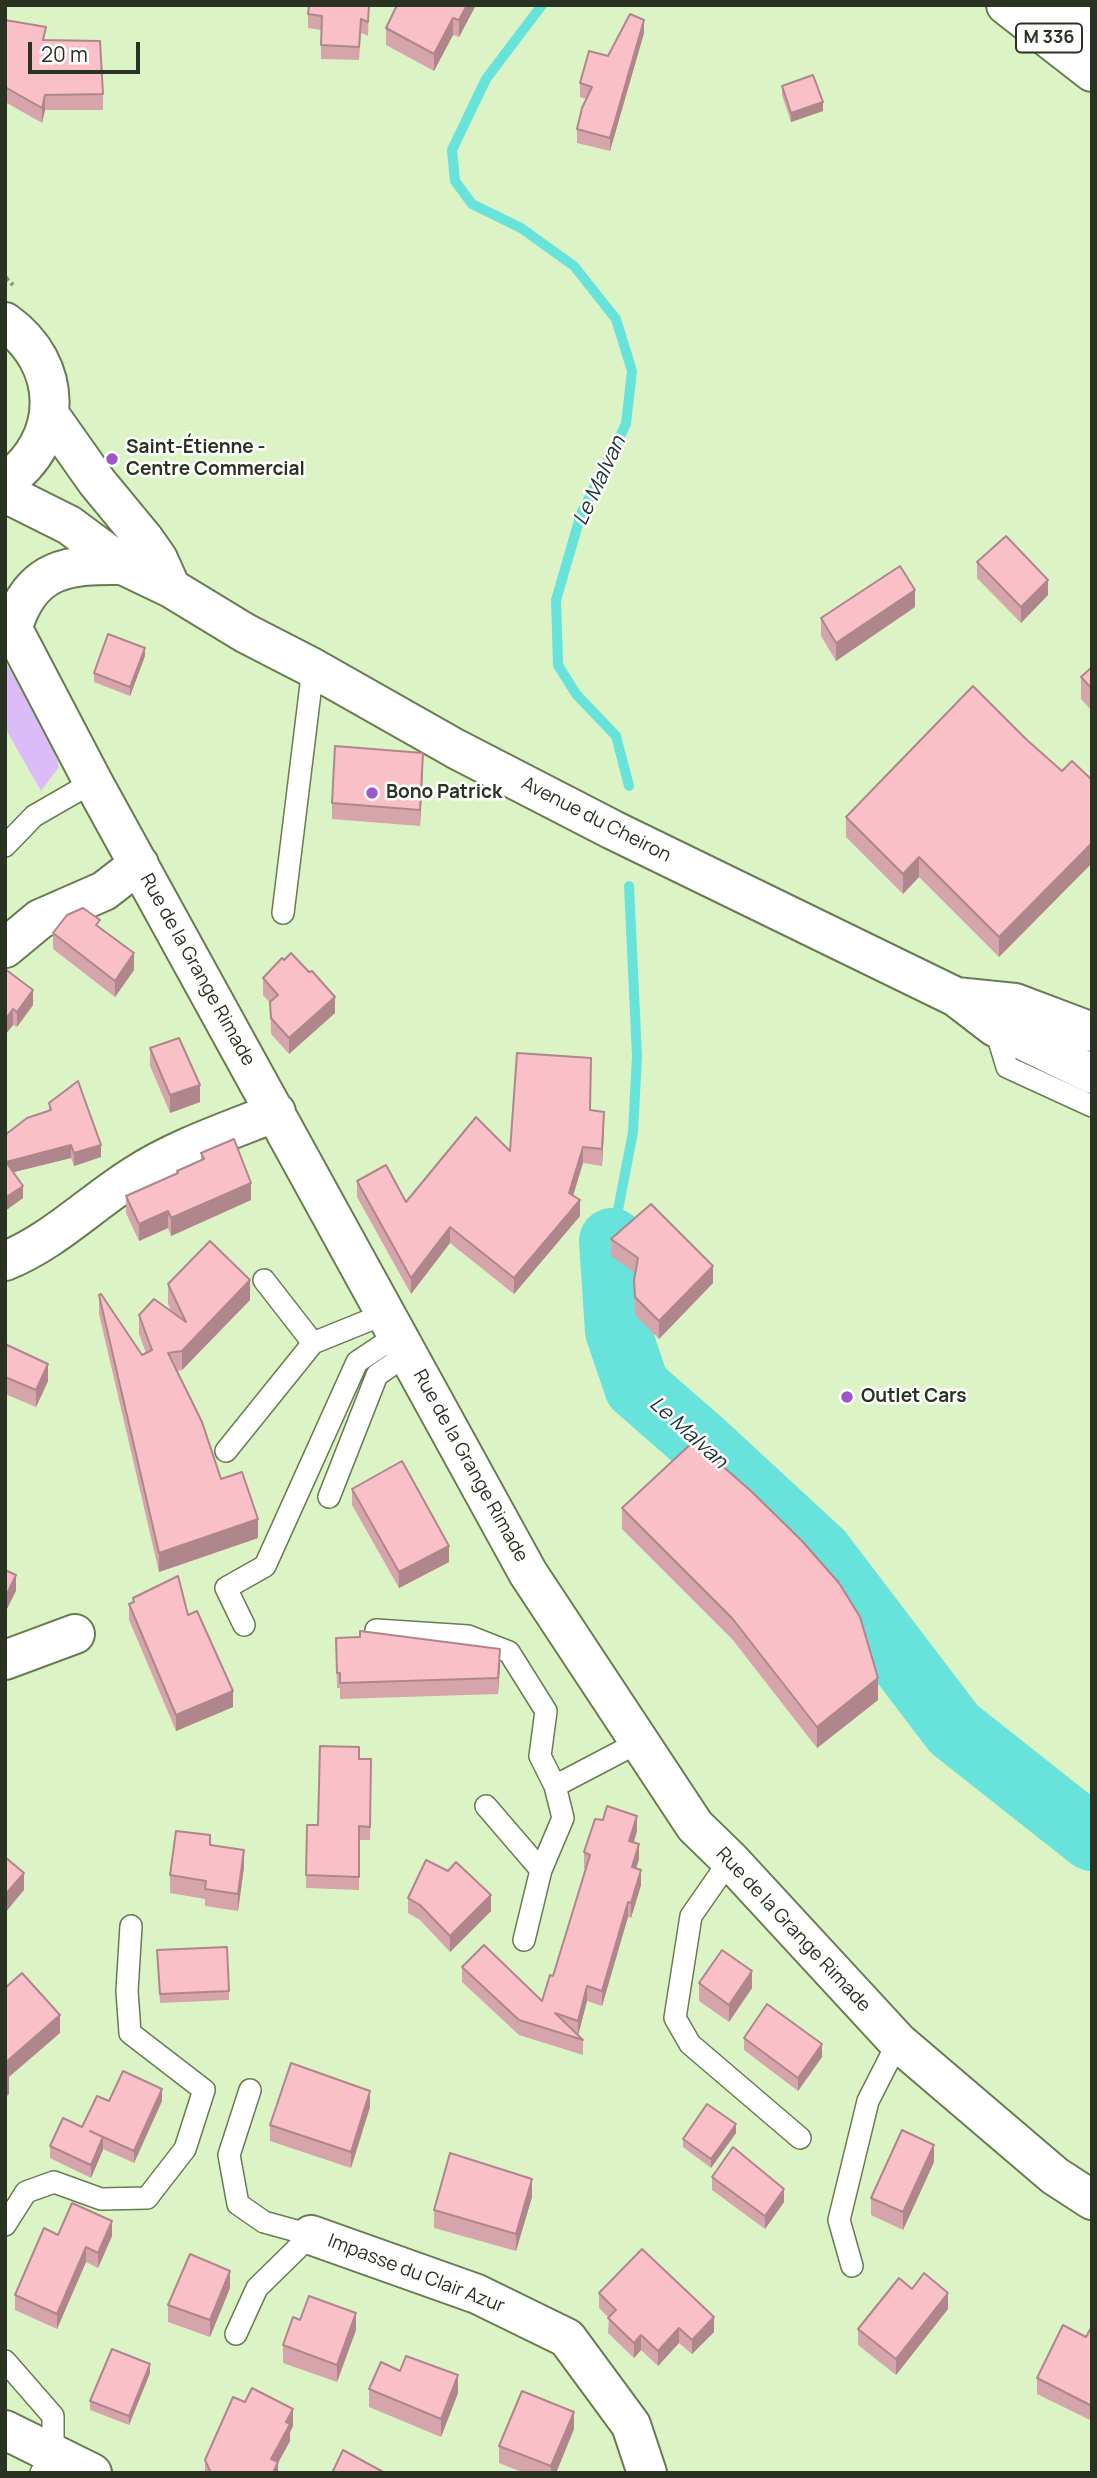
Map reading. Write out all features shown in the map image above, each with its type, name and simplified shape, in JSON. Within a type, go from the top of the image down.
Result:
[{"type":"street","name":"M 336","points":[[1006,5],[1092,72]]},
{"type":"street","name":"M 336","points":[[1059,5],[1092,35]]},
{"type":"street","points":[[5,322],[26,339],[40,361],[48,387],[49,414],[42,440],[35,452],[17,473],[5,482]]},
{"type":"street","points":[[49,414],[97,482],[158,559],[170,588]]},
{"type":"street","name":"Avenue du Cheiron","points":[[5,492],[69,525],[123,565],[170,588],[245,633],[456,748],[601,824],[956,997],[995,1027],[1092,1074]]},
{"type":"street","points":[[9,620],[37,585],[51,574],[85,564],[123,565]]},
{"type":"street","name":"Rue de la Grange Rimade","points":[[9,620],[93,782],[528,1573],[695,1826],[730,1860],[898,2042],[1055,2176],[1092,2200]]},
{"type":"street","points":[[5,948],[40,919],[104,891],[139,864]]},
{"type":"street","name":"Avenue du Cheiron","points":[[956,997],[1015,1003],[1092,1032]]},
{"type":"street","points":[[5,1261],[27,1252],[135,1175],[194,1146],[276,1112]]},
{"type":"street","points":[[5,1660],[75,1634]]},
{"type":"street","name":"Impasse du Clair Azur","points":[[310,2235],[477,2294],[567,2338],[631,2425],[647,2473]]},
{"type":"street","points":[[5,2430],[43,2466]]},
{"type":"street","points":[[5,2459],[92,2473]]},
{"type":"lane","points":[[283,913],[313,668]]},
{"type":"lane","points":[[5,846],[34,816],[93,782]]},
{"type":"lane","points":[[995,1027],[1007,1067],[1092,1107]]},
{"type":"lane","points":[[264,1280],[313,1343]]},
{"type":"lane","points":[[226,1451],[313,1343],[398,1334]]},
{"type":"lane","points":[[329,1497],[377,1375],[398,1334]]},
{"type":"lane","points":[[244,1625],[226,1588],[265,1566],[357,1362],[398,1334]]},
{"type":"lane","points":[[376,1630],[468,1636],[509,1651],[545,1711],[540,1756],[555,1786],[563,1818],[541,1870],[524,1940]]},
{"type":"lane","points":[[555,1786],[639,1742]]},
{"type":"lane","points":[[486,1806],[541,1870]]},
{"type":"lane","points":[[730,1860],[691,1916],[675,2018],[690,2044],[800,2138]]},
{"type":"lane","points":[[5,2225],[26,2192],[54,2182],[101,2199],[147,2198],[186,2149],[204,2090],[130,2033],[127,1991],[131,1926]]},
{"type":"lane","points":[[852,2266],[839,2220],[868,2101],[898,2042]]},
{"type":"lane","points":[[236,2334],[257,2288],[310,2235],[264,2222],[238,2204],[229,2155],[250,2090]]},
{"type":"lane","points":[[5,2361],[52,2416],[43,2466]]},
{"type":"shaded area","points":[[5,663],[38,712],[51,740],[59,767],[41,791],[5,728]]},
{"type":"building","points":[[309,5],[369,5],[368,22],[361,19],[359,47],[321,45],[322,16],[308,14]]},
{"type":"building","points":[[397,5],[467,5],[459,20],[453,18],[434,54],[386,28]]},
{"type":"building","points":[[630,14],[644,20],[610,138],[577,129],[582,108],[592,87],[580,83],[589,51],[608,56]]},
{"type":"building","points":[[5,20],[46,27],[43,40],[100,41],[103,94],[45,95],[42,108],[5,87]]},
{"type":"building","points":[[813,75],[823,102],[791,113],[782,86]]},
{"type":"building","points":[[1006,536],[1048,580],[1021,607],[977,562]]},
{"type":"building","points":[[900,566],[915,590],[836,643],[821,618]]},
{"type":"building","points":[[108,634],[145,648],[130,687],[94,673]]},
{"type":"building","points":[[1092,667],[1092,689],[1081,677]]},
{"type":"building","points":[[973,686],[1062,771],[1072,761],[1092,780],[1092,843],[999,937],[919,857],[903,874],[846,817]]},
{"type":"building","points":[[335,746],[423,753],[420,810],[332,803]]},
{"type":"building","points":[[83,908],[100,920],[96,925],[134,953],[115,981],[53,933],[67,915]]},
{"type":"building","points":[[291,953],[309,972],[312,971],[335,997],[289,1038],[271,1018],[270,1002],[278,995],[263,978],[282,958],[284,960]]},
{"type":"building","points":[[5,969],[33,990],[17,1012],[13,1009],[5,1020]]},
{"type":"building","points":[[179,1038],[200,1085],[170,1095],[150,1048]]},
{"type":"building","points":[[517,1053],[591,1058],[590,1110],[604,1112],[602,1149],[583,1147],[569,1193],[580,1200],[514,1278],[450,1227],[411,1278],[357,1181],[386,1165],[406,1202],[476,1117],[510,1151]]},
{"type":"building","points":[[78,1081],[101,1145],[74,1153],[71,1145],[6,1162],[23,1186],[5,1198],[5,1135],[27,1118],[51,1110],[49,1103]]},
{"type":"building","points":[[234,1139],[251,1183],[171,1218],[168,1211],[139,1224],[126,1196],[178,1173],[177,1171],[204,1159],[201,1153]]},
{"type":"building","points":[[651,1204],[713,1266],[659,1321],[635,1297],[634,1280],[638,1258],[611,1239]]},
{"type":"building","points":[[210,1241],[250,1280],[182,1351],[168,1353],[202,1422],[221,1479],[242,1472],[258,1519],[159,1553],[99,1295],[101,1294],[142,1355],[152,1350],[139,1315],[154,1299],[186,1322],[168,1284]]},
{"type":"building","points":[[5,1344],[48,1364],[36,1390],[5,1377]]},
{"type":"building","points":[[694,1441],[802,1541],[839,1583],[860,1617],[878,1678],[817,1727],[732,1618],[622,1508]]},
{"type":"building","points":[[402,1461],[449,1546],[399,1572],[352,1489]]},
{"type":"building","points":[[5,1570],[16,1575],[5,1598]]},
{"type":"building","points":[[178,1576],[188,1615],[197,1611],[233,1691],[176,1715],[129,1604],[134,1602],[133,1598]]},
{"type":"building","points":[[360,1631],[500,1649],[498,1678],[340,1683],[340,1673],[337,1673],[336,1638],[360,1637]]},
{"type":"building","points":[[320,1746],[359,1747],[359,1759],[371,1759],[370,1827],[359,1826],[359,1877],[306,1875],[307,1825],[318,1825]]},
{"type":"building","points":[[607,1806],[637,1816],[629,1841],[639,1844],[632,1867],[641,1870],[631,1903],[628,1902],[602,1991],[587,1986],[578,2021],[555,2013],[583,2040],[519,2020],[462,1967],[484,1945],[542,2001],[550,1975],[553,1976],[590,1855],[584,1852],[595,1819],[603,1820]]},
{"type":"building","points":[[176,1831],[210,1835],[210,1845],[244,1850],[238,1894],[205,1889],[206,1881],[170,1875]]},
{"type":"building","points":[[5,1857],[24,1873],[5,1895]]},
{"type":"building","points":[[426,1860],[448,1871],[456,1862],[491,1895],[450,1936],[420,1905],[408,1898]]},
{"type":"building","points":[[227,1947],[229,1991],[160,1994],[157,1950]]},
{"type":"building","points":[[722,1950],[752,1971],[729,2005],[699,1983]]},
{"type":"building","points":[[22,1973],[60,2015],[5,2063],[5,1988]]},
{"type":"building","points":[[767,2004],[822,2044],[798,2078],[744,2038]]},
{"type":"building","points":[[291,2063],[370,2091],[351,2152],[270,2125]]},
{"type":"building","points":[[123,2071],[162,2089],[134,2151],[90,2131],[103,2137],[91,2165],[50,2146],[63,2118],[82,2127],[97,2096],[109,2101]]},
{"type":"building","points":[[707,2104],[736,2124],[711,2159],[683,2139]]},
{"type":"building","points":[[902,2130],[934,2145],[903,2212],[871,2198]]},
{"type":"building","points":[[733,2147],[784,2189],[765,2216],[712,2177]]},
{"type":"building","points":[[450,2153],[532,2179],[516,2234],[434,2210]]},
{"type":"building","points":[[72,2203],[112,2221],[98,2253],[86,2247],[57,2314],[15,2295],[44,2228],[58,2235]]},
{"type":"building","points":[[642,2249],[714,2317],[692,2340],[679,2328],[658,2351],[641,2335],[634,2343],[608,2318],[616,2310],[599,2293]]},
{"type":"building","points":[[190,2254],[230,2271],[210,2320],[168,2305]]},
{"type":"building","points":[[924,2273],[948,2293],[896,2359],[858,2329],[899,2278],[912,2289]]},
{"type":"building","points":[[309,2296],[356,2313],[337,2365],[283,2345],[293,2317],[300,2320]]},
{"type":"building","points":[[1063,2325],[1086,2337],[1092,2326],[1092,2406],[1037,2378]]},
{"type":"building","points":[[112,2349],[150,2364],[129,2416],[90,2401]]},
{"type":"building","points":[[406,2356],[458,2375],[441,2419],[369,2389],[381,2362],[400,2371]]},
{"type":"building","points":[[252,2388],[293,2409],[286,2422],[290,2424],[271,2459],[278,2462],[273,2473],[211,2473],[205,2460],[233,2397],[245,2402]]},
{"type":"building","points":[[522,2391],[574,2412],[551,2466],[499,2446]]},
{"type":"building","points":[[343,2450],[385,2473],[332,2473]]},
{"type":"waterway","name":"Le Malvan","points":[[542,5],[486,79],[452,150],[455,181],[472,204],[521,228],[574,266],[616,319],[632,371],[626,424],[581,514],[556,600],[558,665],[576,694],[616,736],[629,786]]},
{"type":"waterway","name":"Le Malvan","points":[[612,1241],[633,1132],[637,1056],[629,886]]},
{"type":"waterway","name":"Le Malvan","points":[[612,1241],[618,1331],[637,1387],[820,1553],[954,1729],[1092,1838]]},
{"type":"place","name":"Saint-Étienne - Centre Commercial","points":[[112,459]]},
{"type":"place","name":"Bono Patrick","points":[[372,793]]},
{"type":"place","name":"Outlet Cars","points":[[847,1397]]}]
